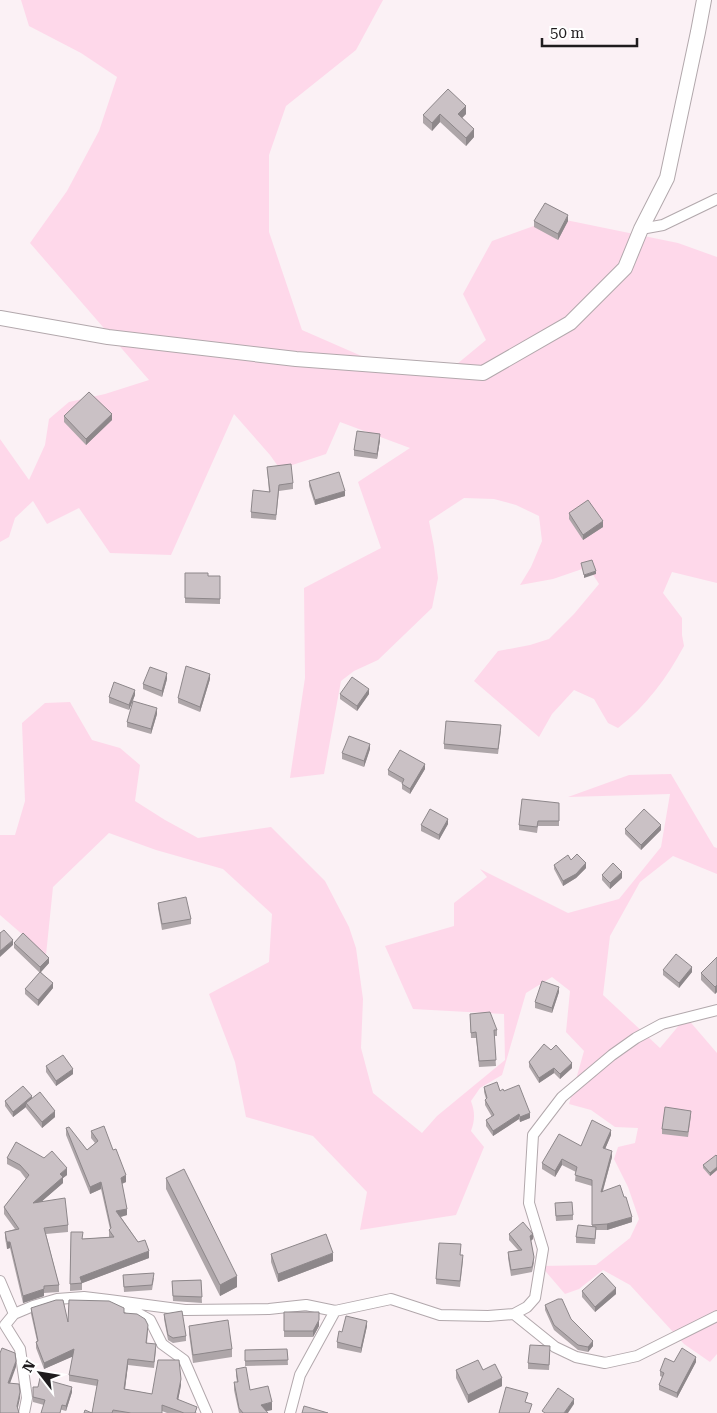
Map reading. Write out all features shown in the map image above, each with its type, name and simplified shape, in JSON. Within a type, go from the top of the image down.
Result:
[{"type":"street","points":[[0,318],[108,337],[296,359],[483,373],[570,323],[625,268],[641,229],[667,178],[704,0]]},
{"type":"street","points":[[641,229],[663,225],[717,199]]},
{"type":"street","points":[[24,1413],[27,1398],[20,1349],[2,1328],[14,1314],[57,1299],[84,1297],[185,1310],[269,1309],[306,1305],[335,1311],[391,1299],[440,1315],[488,1316],[514,1314],[527,1306],[535,1298],[543,1249],[529,1203],[533,1135],[562,1097],[636,1038],[662,1024],[717,1010]]},
{"type":"street","points":[[0,1281],[14,1314]]},
{"type":"street","points":[[109,1300],[150,1320],[162,1344],[184,1360],[207,1413]]},
{"type":"street","points":[[290,1413],[300,1375],[335,1311]]},
{"type":"street","points":[[514,1314],[555,1347],[576,1357],[605,1363],[637,1356],[717,1316]]},
{"type":"shaded area","points":[[21,0],[383,0],[356,50],[286,106],[269,155],[269,232],[302,330],[389,368],[451,369],[486,340],[463,294],[492,241],[556,218],[678,243],[717,257],[717,583],[672,572],[663,593],[682,618],[684,646],[655,691],[618,728],[608,723],[594,699],[574,690],[552,714],[539,737],[474,681],[498,651],[549,639],[574,614],[599,584],[588,567],[553,579],[520,585],[531,567],[542,541],[539,516],[516,505],[494,499],[464,498],[429,521],[438,578],[432,608],[378,660],[354,671],[341,681],[324,774],[290,778],[305,678],[304,588],[381,548],[358,482],[410,448],[340,422],[326,454],[280,469],[234,414],[171,555],[110,553],[79,508],[47,524],[33,501],[15,518],[9,537],[0,542],[0,439],[29,480],[45,445],[49,419],[69,402],[105,394],[149,380],[30,243],[67,191],[99,131],[117,77],[81,53],[29,26]]},
{"type":"shaded area","points":[[70,702],[92,740],[120,748],[140,765],[135,801],[198,838],[271,827],[325,881],[349,927],[356,948],[363,999],[361,1048],[373,1093],[422,1133],[437,1116],[505,1060],[504,1014],[413,1009],[385,946],[454,926],[454,903],[487,877],[480,869],[568,913],[619,899],[661,847],[670,794],[568,797],[629,775],[671,774],[714,847],[717,848],[717,874],[673,856],[640,882],[610,936],[603,995],[660,1048],[686,1017],[717,1053],[717,1354],[710,1362],[684,1344],[630,1285],[603,1270],[579,1289],[565,1294],[541,1266],[596,1265],[630,1238],[639,1219],[628,1187],[614,1159],[618,1147],[635,1143],[638,1128],[615,1127],[591,1110],[569,1104],[584,1051],[566,1032],[570,991],[552,977],[526,993],[502,1075],[480,1088],[471,1101],[474,1116],[471,1131],[484,1147],[456,1215],[360,1230],[367,1192],[313,1136],[246,1117],[235,1062],[209,994],[269,962],[272,914],[223,869],[156,850],[109,833],[53,887],[46,955],[0,915],[0,835],[15,835],[25,801],[22,723],[45,703]]},
{"type":"building","points":[[448,89],[466,106],[458,114],[474,129],[466,138],[440,114],[432,123],[423,115]]},
{"type":"building","points":[[545,203],[568,215],[558,234],[534,221]]},
{"type":"building","points":[[89,392],[112,414],[86,439],[64,416]]},
{"type":"building","points":[[357,431],[380,434],[377,454],[354,450]]},
{"type":"building","points":[[291,464],[293,483],[279,485],[276,515],[251,512],[253,490],[270,492],[267,467]]},
{"type":"building","points":[[339,472],[345,491],[315,500],[309,481]]},
{"type":"building","points":[[588,500],[603,521],[583,535],[569,513]]},
{"type":"building","points":[[592,560],[596,571],[584,575],[581,563]]},
{"type":"building","points":[[185,573],[208,573],[208,576],[220,576],[220,599],[185,598]]},
{"type":"building","points":[[186,666],[210,674],[200,707],[178,698]]},
{"type":"building","points":[[150,667],[167,673],[162,691],[143,684]]},
{"type":"building","points":[[352,677],[369,689],[357,706],[340,694]]},
{"type":"building","points":[[114,682],[135,690],[129,705],[109,697]]},
{"type":"building","points":[[133,701],[157,708],[151,729],[127,722]]},
{"type":"building","points":[[446,721],[501,725],[498,749],[444,744]]},
{"type":"building","points":[[349,736],[370,744],[364,761],[342,753]]},
{"type":"building","points":[[400,750],[425,764],[410,789],[402,784],[404,779],[388,770]]},
{"type":"building","points":[[522,799],[559,803],[559,821],[538,821],[537,827],[519,825]]},
{"type":"building","points":[[430,809],[448,819],[439,835],[421,825]]},
{"type":"building","points":[[644,809],[661,825],[641,845],[625,829]]},
{"type":"building","points":[[577,854],[586,863],[576,874],[563,881],[554,865],[568,855],[571,860]]},
{"type":"building","points":[[613,863],[622,872],[610,883],[602,875]]},
{"type":"building","points":[[186,897],[191,919],[162,924],[158,903]]},
{"type":"building","points":[[4,930],[13,940],[0,951],[0,933]]},
{"type":"building","points":[[23,933],[49,958],[40,967],[14,943]]},
{"type":"building","points":[[676,954],[692,967],[679,983],[663,970]]},
{"type":"building","points":[[717,957],[717,985],[715,987],[701,973]]},
{"type":"building","points":[[40,972],[53,983],[38,1000],[25,989]]},
{"type":"building","points":[[542,981],[559,987],[552,1008],[535,1002]]},
{"type":"building","points":[[490,1012],[497,1030],[494,1030],[496,1060],[479,1061],[476,1032],[471,1033],[470,1014]]},
{"type":"building","points":[[544,1044],[551,1050],[556,1045],[572,1063],[560,1074],[554,1068],[539,1078],[529,1062]]},
{"type":"building","points":[[63,1055],[73,1069],[56,1081],[46,1066]]},
{"type":"building","points":[[497,1082],[500,1091],[519,1085],[530,1113],[520,1117],[519,1114],[493,1131],[486,1120],[494,1115],[485,1100],[487,1098],[484,1087]]},
{"type":"building","points":[[23,1086],[32,1096],[13,1112],[5,1101]]},
{"type":"building","points":[[40,1092],[55,1111],[42,1122],[26,1103]]},
{"type":"building","points":[[665,1107],[691,1111],[688,1132],[662,1129]]},
{"type":"building","points":[[592,1120],[611,1130],[603,1148],[612,1151],[601,1192],[620,1185],[632,1217],[607,1224],[592,1225],[592,1180],[575,1175],[577,1167],[562,1159],[555,1171],[542,1163],[559,1134],[581,1146]]},
{"type":"building","points":[[104,1126],[113,1150],[116,1149],[126,1175],[121,1178],[127,1209],[116,1211],[138,1242],[145,1240],[149,1251],[80,1277],[82,1283],[70,1284],[71,1232],[83,1232],[82,1239],[114,1237],[109,1230],[111,1228],[101,1182],[90,1187],[66,1128],[69,1127],[87,1150],[98,1141],[91,1131]]},
{"type":"building","points":[[16,1142],[44,1158],[52,1151],[67,1168],[60,1174],[63,1177],[33,1203],[65,1198],[68,1225],[44,1228],[59,1285],[44,1286],[44,1289],[23,1296],[10,1242],[7,1242],[5,1232],[19,1229],[4,1207],[29,1175],[20,1165],[7,1158]]},
{"type":"building","points":[[716,1155],[717,1167],[710,1173],[703,1165]]},
{"type":"building","points":[[184,1169],[237,1276],[220,1285],[166,1178]]},
{"type":"building","points":[[572,1202],[573,1215],[556,1216],[555,1203]]},
{"type":"building","points":[[523,1222],[533,1234],[530,1236],[534,1257],[532,1267],[511,1270],[508,1252],[522,1250],[509,1234]]},
{"type":"building","points":[[578,1225],[596,1227],[595,1239],[576,1237]]},
{"type":"building","points":[[326,1234],[333,1253],[278,1274],[271,1254]]},
{"type":"building","points":[[439,1243],[461,1244],[460,1255],[463,1255],[460,1281],[436,1279]]},
{"type":"building","points":[[154,1273],[152,1285],[124,1287],[123,1275]]},
{"type":"building","points":[[602,1273],[616,1288],[595,1307],[582,1291]]},
{"type":"building","points":[[201,1280],[202,1297],[173,1296],[172,1281]]},
{"type":"building","points":[[562,1299],[571,1319],[593,1341],[588,1347],[578,1345],[554,1325],[545,1305]]},
{"type":"building","points":[[56,1300],[63,1300],[68,1322],[69,1300],[109,1301],[124,1308],[124,1313],[137,1314],[145,1319],[148,1325],[146,1343],[156,1344],[154,1362],[128,1359],[124,1389],[152,1394],[158,1360],[179,1360],[181,1379],[177,1399],[197,1407],[195,1413],[184,1413],[162,1405],[162,1413],[131,1413],[113,1410],[112,1413],[92,1413],[98,1380],[69,1375],[74,1349],[44,1363],[36,1342],[38,1341],[31,1308]]},
{"type":"building","points":[[182,1311],[186,1336],[173,1338],[168,1335],[164,1314]]},
{"type":"building","points":[[284,1312],[319,1312],[319,1320],[313,1331],[284,1331]]},
{"type":"building","points":[[346,1316],[367,1321],[361,1348],[337,1342],[339,1331],[342,1332]]},
{"type":"building","points":[[228,1320],[232,1349],[193,1355],[189,1326]]},
{"type":"building","points":[[530,1345],[550,1346],[549,1365],[528,1363]]},
{"type":"building","points":[[2,1348],[15,1353],[16,1361],[8,1383],[19,1384],[20,1392],[17,1406],[19,1413],[0,1413],[0,1353]]},
{"type":"building","points":[[682,1348],[696,1357],[677,1393],[659,1385],[664,1373],[660,1371],[665,1358],[674,1362]]},
{"type":"building","points":[[287,1349],[288,1360],[245,1361],[245,1350]]},
{"type":"building","points":[[478,1360],[483,1370],[495,1364],[502,1378],[468,1395],[456,1370]]},
{"type":"building","points":[[246,1367],[250,1390],[268,1386],[272,1402],[261,1405],[268,1413],[243,1413],[239,1408],[234,1382],[238,1382],[236,1369]]},
{"type":"building","points":[[40,1378],[72,1387],[66,1406],[62,1405],[60,1413],[41,1413],[45,1400],[33,1397],[33,1387],[38,1387]]},
{"type":"building","points":[[506,1387],[528,1393],[525,1402],[532,1404],[529,1413],[499,1413]]},
{"type":"building","points":[[558,1388],[574,1399],[564,1413],[545,1413],[542,1411]]},
{"type":"building","points":[[304,1406],[328,1413],[302,1413]]}]
